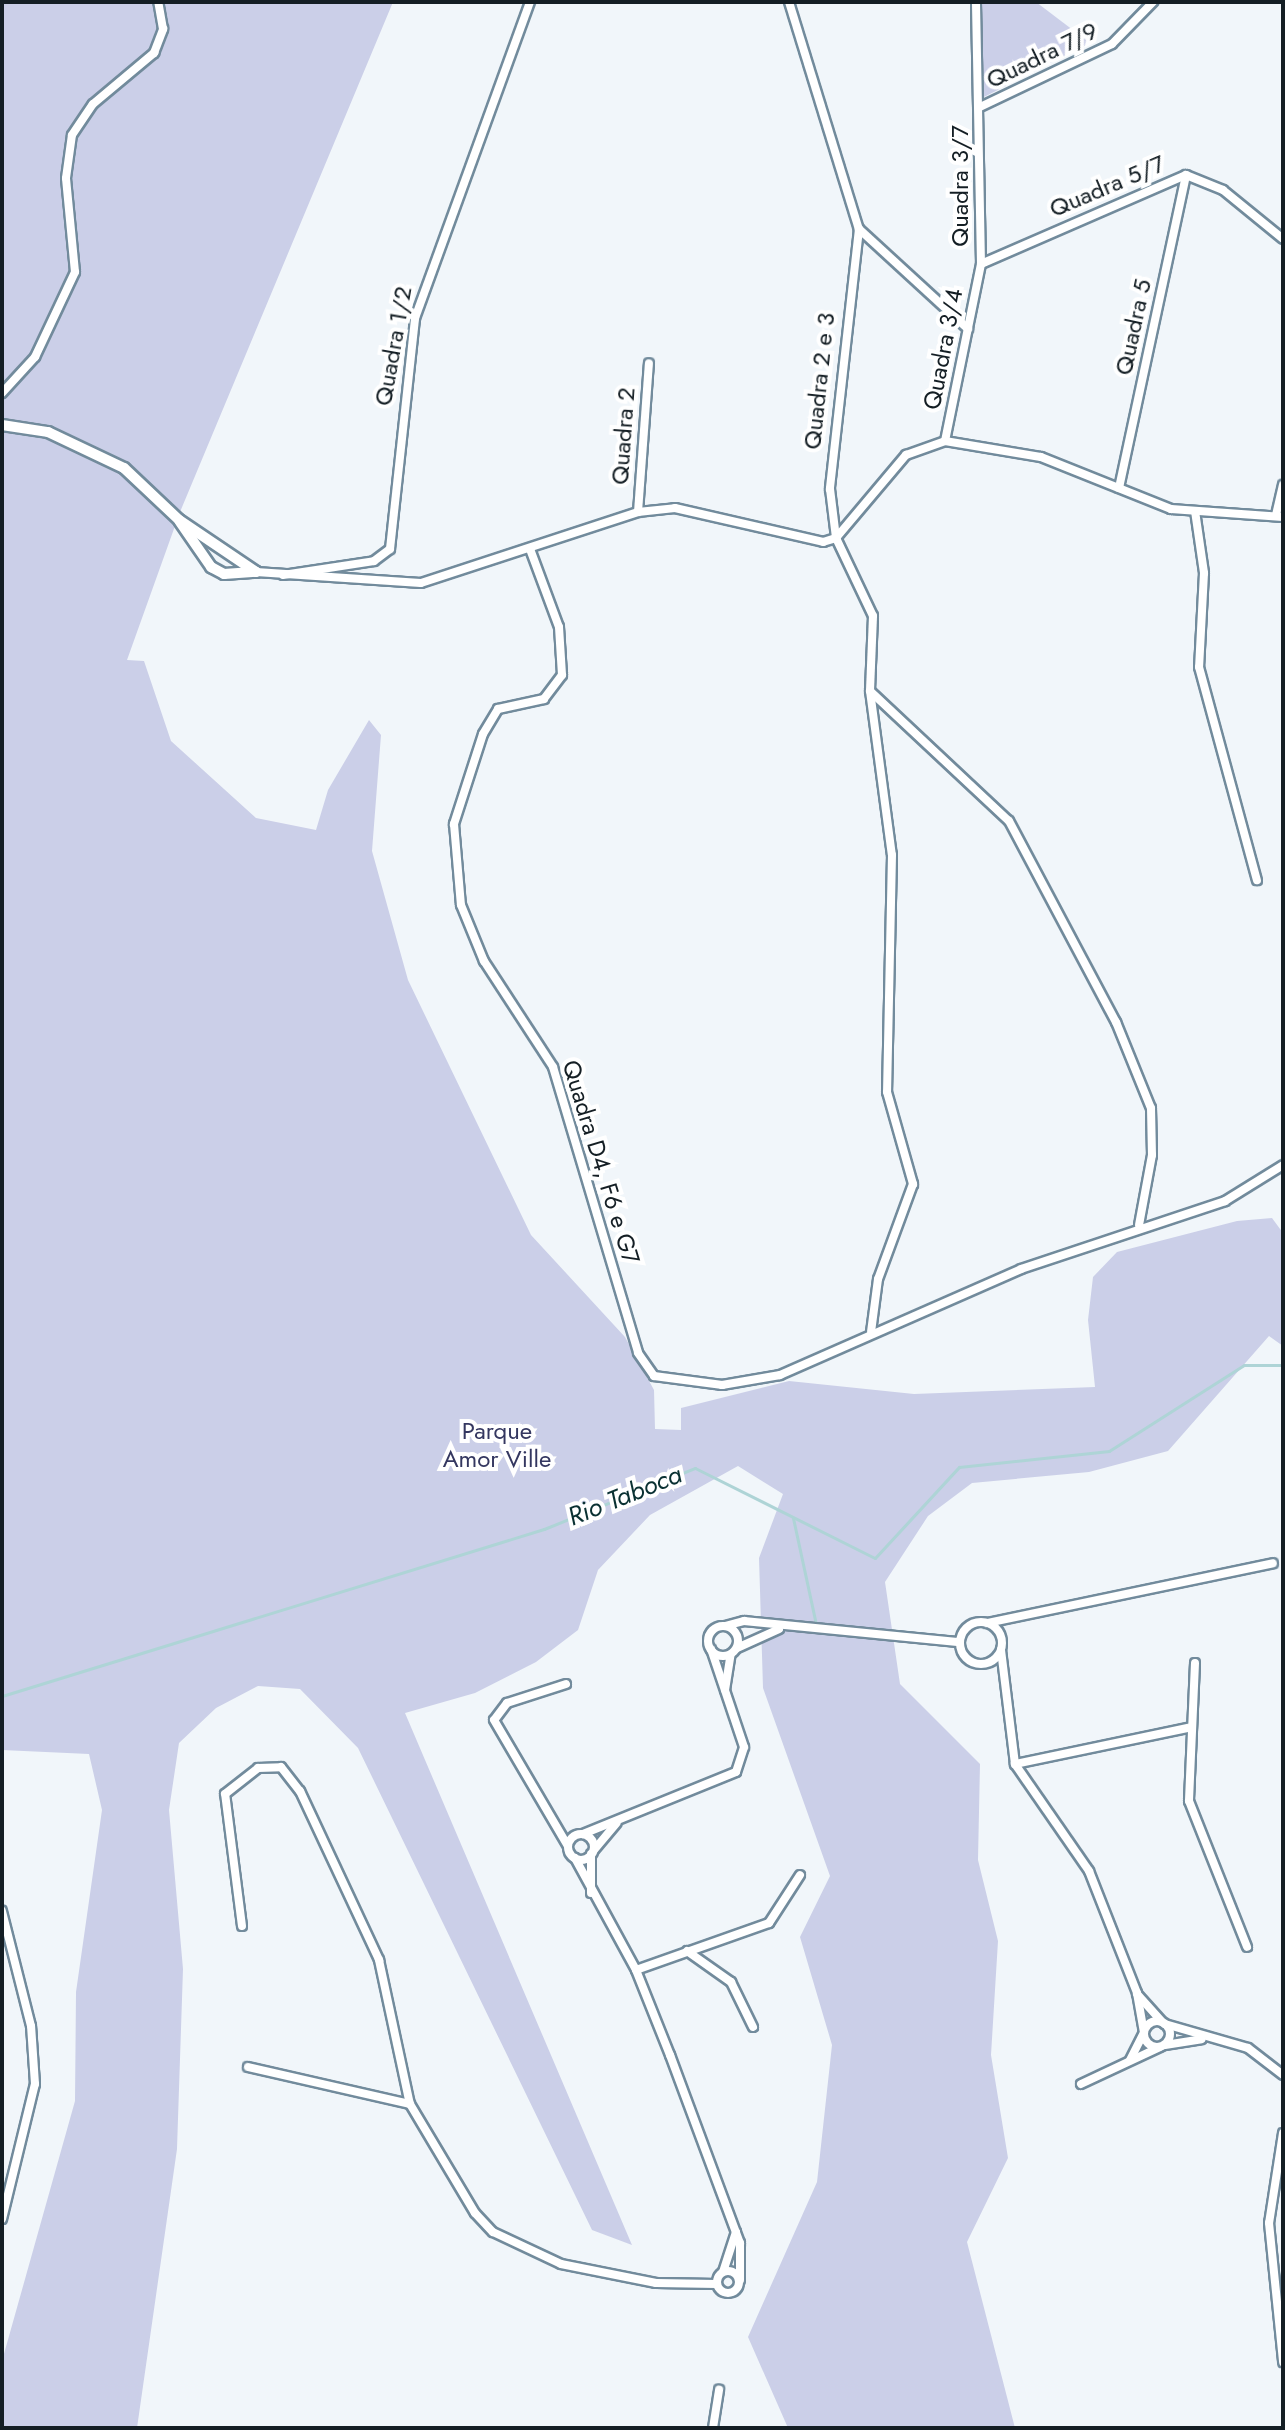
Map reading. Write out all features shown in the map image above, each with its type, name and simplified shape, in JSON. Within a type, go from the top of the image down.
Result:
[{"type":"street","points":[[2,393],[35,357],[75,272],[66,178],[72,135],[93,104],[154,53],[163,29],[158,2]]},
{"type":"street","name":"Quadra 1/2","points":[[279,576],[374,561],[390,549],[418,303],[530,2]]},
{"type":"street","points":[[789,2],[859,229],[968,329]]},
{"type":"street","name":"Quadra 3/7","points":[[976,2],[981,264]]},
{"type":"street","name":"Quadra 7/9","points":[[980,107],[1112,44],[1153,2]]},
{"type":"street","name":"Quadra 5/7","points":[[981,264],[1186,175],[1223,190],[1283,239]]},
{"type":"street","name":"Quadra 5","points":[[1119,488],[1186,175]]},
{"type":"street","name":"Quadra 2 e 3","points":[[836,538],[830,461],[859,229]]},
{"type":"street","name":"Quadra 3/4","points":[[945,441],[981,264]]},
{"type":"street","name":"Quadra 2","points":[[638,512],[649,363]]},
{"type":"street","points":[[2,425],[48,432],[96,452],[124,468],[179,520],[256,572]]},
{"type":"street","points":[[179,520],[211,567],[224,574],[256,572],[408,585],[530,549],[638,512],[692,509],[809,542],[836,538],[906,455],[945,441],[1041,457],[1119,488],[1195,511],[1279,516],[1283,485]]},
{"type":"street","points":[[1195,511],[1204,573],[1199,667],[1257,880]]},
{"type":"street","points":[[836,538],[873,616],[870,691],[892,855],[887,1092],[913,1184],[878,1279],[871,1332],[1139,1225],[1225,1201],[1283,1165]]},
{"type":"street","name":"Quadra D4, F6 e G7","points":[[530,549],[559,627],[562,675],[544,699],[498,709],[483,734],[454,824],[461,905],[484,961],[553,1067],[646,1367],[671,1384],[752,1383],[871,1332]]},
{"type":"street","points":[[870,691],[1009,821],[1111,1011],[1151,1108],[1152,1155],[1139,1225]]},
{"type":"street","points":[[1006,1682],[988,1663],[966,1659],[960,1642],[969,1626],[1010,1615],[1273,1563]]},
{"type":"street","points":[[1010,1615],[1001,1636],[1001,1650],[1015,1764],[1089,1871],[1137,1993],[1144,2033],[1130,2061]]},
{"type":"street","points":[[568,1846],[580,1835],[617,1823],[736,1772],[744,1747],[711,1649],[712,1631],[744,1621],[779,1629],[960,1642]]},
{"type":"street","points":[[987,1623],[1001,1636]]},
{"type":"street","points":[[725,1626],[737,1633],[725,1695]]},
{"type":"street","points":[[711,1649],[734,1651],[779,1629]]},
{"type":"street","points":[[988,1663],[1001,1650]]},
{"type":"street","points":[[1195,1663],[1188,1728],[1189,1801],[1247,1947]]},
{"type":"street","points":[[242,1926],[225,1794],[258,1768],[281,1767],[300,1791],[379,1960],[410,2104],[457,2189],[493,2232],[591,2271],[717,2284],[730,2294],[740,2280],[736,2231],[636,1970],[494,1720],[507,1703],[566,1684]]},
{"type":"street","points":[[1015,1764],[1188,1728]]},
{"type":"street","points":[[575,1858],[592,1852],[617,1823]]},
{"type":"street","points":[[554,1829],[580,1835],[592,1852],[591,1893]]},
{"type":"street","points":[[636,1970],[769,1923],[800,1875]]},
{"type":"street","points":[[2,1911],[31,2026],[35,2084],[2,2219]]},
{"type":"street","points":[[687,1951],[731,1982],[753,2027]]},
{"type":"street","points":[[1137,1993],[1164,2023],[1202,2038],[1248,2048],[1283,2075]]},
{"type":"street","points":[[1144,2033],[1164,2023]]},
{"type":"street","points":[[1162,2046],[1164,2023]]},
{"type":"street","points":[[1144,2033],[1162,2046]]},
{"type":"street","points":[[1081,2084],[1162,2046],[1202,2038]]},
{"type":"street","points":[[248,2067],[410,2104]]},
{"type":"street","points":[[1283,2133],[1269,2223],[1283,2362]]},
{"type":"street","points":[[717,2284],[736,2231]]},
{"type":"street","points":[[723,2272],[740,2280]]},
{"type":"street","points":[[713,2428],[719,2389]]},
{"type":"green space","name":"Parque Amor Ville","points":[[2,2],[393,2],[180,512],[127,660],[144,661],[171,741],[256,818],[316,830],[328,790],[369,720],[381,735],[372,851],[408,980],[531,1235],[625,1337],[654,1390],[655,1429],[681,1430],[681,1408],[789,1381],[914,1394],[1095,1387],[1088,1320],[1093,1277],[1117,1252],[1237,1221],[1272,1218],[1283,1233],[1283,1346],[1269,1336],[1168,1451],[1089,1472],[972,1483],[928,1516],[885,1582],[900,1684],[980,1764],[978,1860],[998,1941],[991,2055],[1008,2158],[967,2242],[1015,2428],[788,2428],[748,2337],[817,2182],[832,2045],[800,1937],[830,1876],[763,1688],[759,1558],[783,1494],[738,1466],[650,1515],[598,1570],[578,1630],[536,1662],[475,1693],[405,1713],[632,2245],[592,2230],[358,1748],[300,1689],[258,1686],[216,1708],[179,1743],[169,1810],[183,1969],[177,2149],[137,2428],[2,2428],[2,2361],[75,2101],[76,1992],[102,1810],[89,1754],[2,1750]]},
{"type":"green space","points":[[981,2],[1036,2],[1090,43],[984,97]]},
{"type":"waterway","name":"Rio Taboca","points":[[2,1696],[544,1529],[695,1468],[875,1558],[959,1467],[1109,1451],[1244,1365],[1283,1365]]},
{"type":"waterway","points":[[793,1518],[816,1624]]}]
